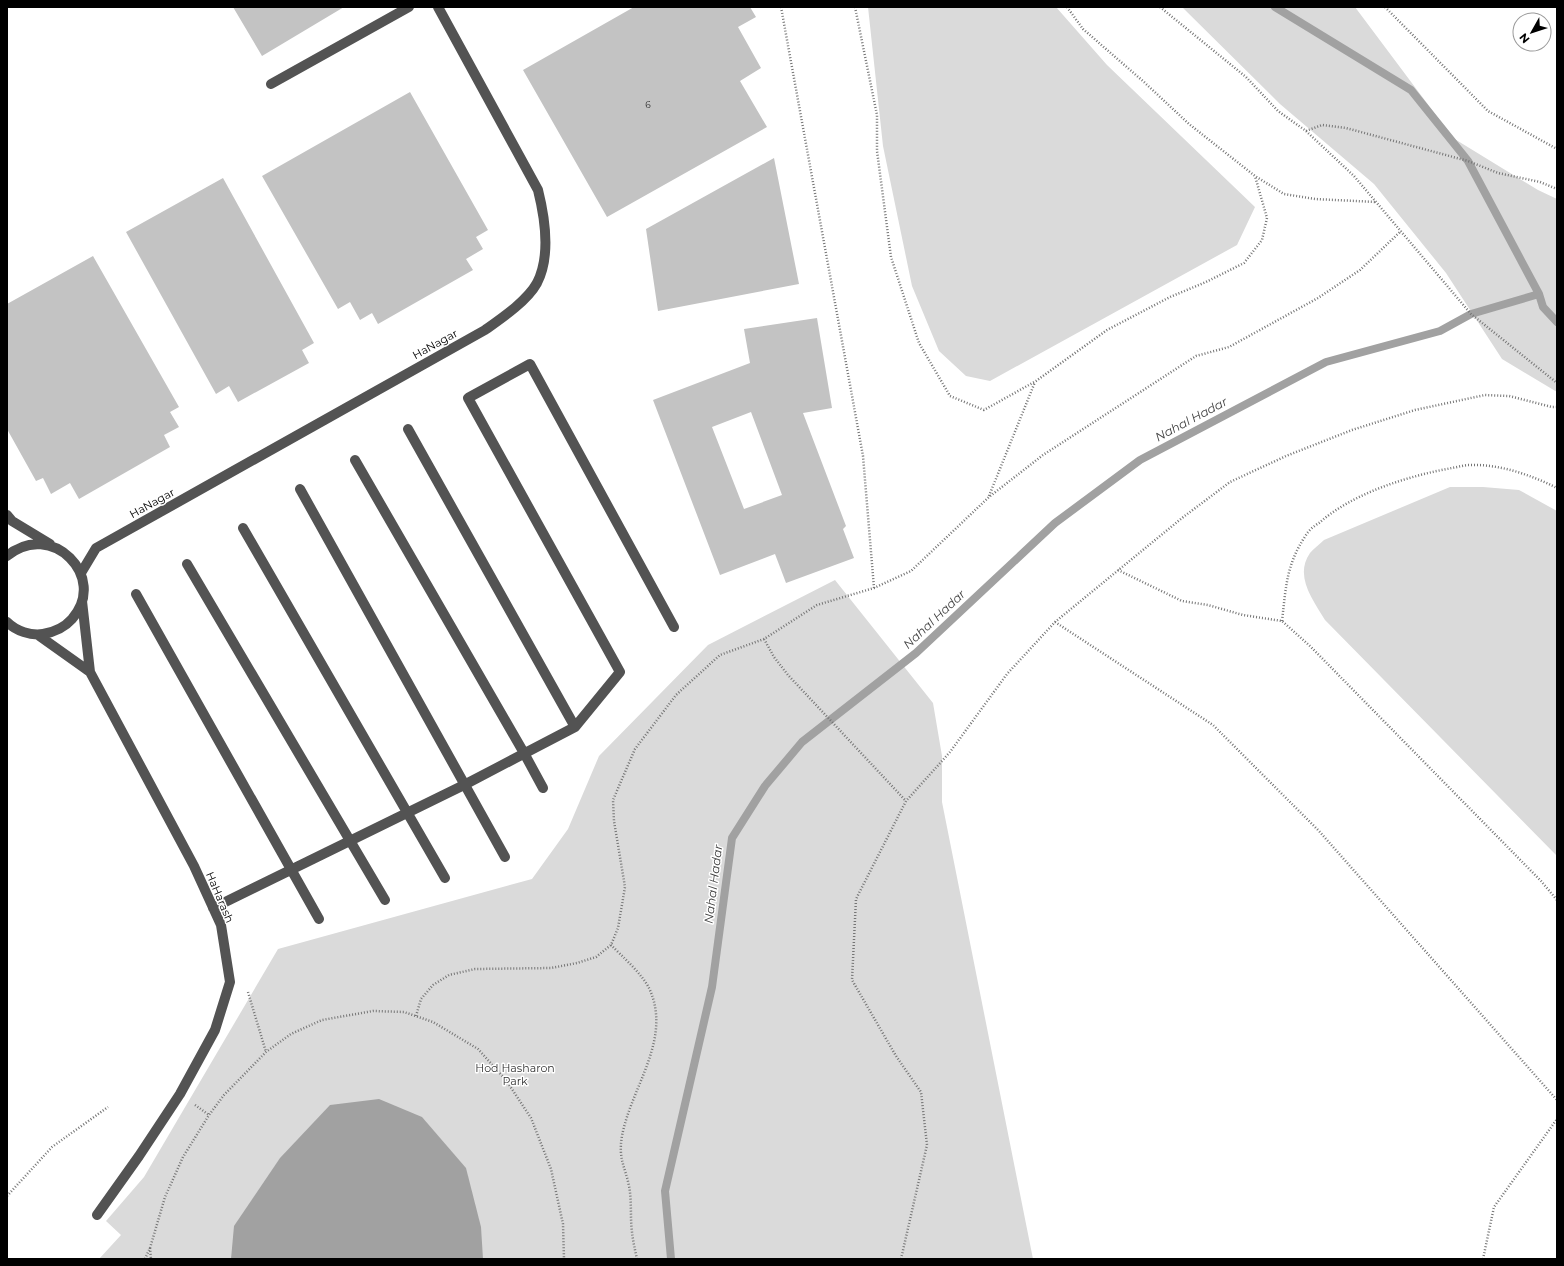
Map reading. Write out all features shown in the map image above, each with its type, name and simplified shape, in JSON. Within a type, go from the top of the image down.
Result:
[{"type":"street","points":[[271,84],[409,7]]},
{"type":"street","name":"HaNagar","points":[[81,573],[96,548],[485,330],[511,310],[530,292],[537,282],[544,260],[545,249],[544,221],[538,190],[438,7]]},
{"type":"street","points":[[213,908],[464,785],[575,727],[620,672],[468,398],[530,364],[674,627]]},
{"type":"street","points":[[408,429],[575,727]]},
{"type":"street","points":[[355,460],[543,788]]},
{"type":"street","points":[[300,489],[505,857]]},
{"type":"street","points":[[7,515],[12,520],[65,553],[74,561],[81,573]]},
{"type":"street","points":[[243,528],[445,878]]},
{"type":"street","points":[[7,556],[21,546],[44,544],[55,547]]},
{"type":"street","points":[[187,564],[385,900]]},
{"type":"street","name":"HaHarash","points":[[81,573],[84,587],[82,601],[90,672],[194,866],[221,924],[230,982],[216,1030],[180,1094],[139,1156],[97,1215]]},
{"type":"street","points":[[136,594],[319,919]]},
{"type":"street","points":[[7,622],[22,632],[38,635],[53,633],[67,625],[76,614],[82,601]]},
{"type":"street","name":"HaHarash","points":[[38,635],[90,672]]},
{"type":"path","points":[[781,7],[863,456],[874,588]]},
{"type":"path","points":[[855,7],[876,115],[878,151],[891,257],[919,343],[950,396],[984,410],[1036,381],[1107,330],[1170,296],[1206,282],[1244,262],[1262,240],[1267,218],[1255,176]]},
{"type":"path","points":[[1067,7],[1083,28],[1189,124],[1255,176],[1284,194],[1315,199],[1376,202]]},
{"type":"path","points":[[1160,7],[1246,77],[1278,111],[1306,131],[1354,176],[1471,314],[1557,383]]},
{"type":"path","points":[[1385,7],[1488,111],[1557,149],[1557,153]]},
{"type":"path","points":[[1306,131],[1322,125],[1346,128],[1468,161],[1498,173],[1540,182],[1557,188]]},
{"type":"path","points":[[416,1016],[421,999],[433,985],[449,976],[475,969],[551,968],[577,963],[596,957],[611,945],[618,928],[625,887],[614,821],[613,800],[635,749],[676,695],[720,655],[764,639],[817,605],[874,588],[911,571],[989,496],[1043,455],[1196,356],[1229,347],[1318,298],[1360,270],[1401,231]]},
{"type":"path","points":[[989,496],[1036,381]]},
{"type":"path","points":[[900,1259],[927,1145],[921,1092],[896,1056],[852,980],[856,899],[906,801],[950,752],[1006,674],[1055,622],[1182,518],[1230,482],[1286,456],[1352,430],[1415,410],[1484,395],[1509,396],[1557,407]]},
{"type":"path","points":[[1282,621],[1288,574],[1294,553],[1307,533],[1329,514],[1361,497],[1392,483],[1418,475],[1470,465],[1499,467],[1531,475],[1557,488]]},
{"type":"path","points":[[1118,570],[1182,601],[1208,605],[1243,615],[1282,621],[1311,648],[1541,881],[1557,900]]},
{"type":"path","points":[[1055,622],[1213,725],[1319,831],[1557,1100]]},
{"type":"path","points":[[764,639],[774,657],[802,690],[906,801]]},
{"type":"path","points":[[611,945],[649,987],[656,1009],[657,1026],[652,1051],[627,1118],[622,1136],[620,1156],[629,1187],[632,1232],[636,1259]]},
{"type":"path","points":[[145,1259],[150,1248],[165,1197],[183,1157],[209,1115],[224,1095],[266,1052],[291,1034],[322,1020],[373,1011],[404,1012],[433,1022],[478,1049],[506,1080],[531,1118],[551,1170],[563,1224],[564,1259]]},
{"type":"path","points":[[7,1196],[52,1147],[108,1107]]},
{"type":"path","points":[[1483,1259],[1494,1207],[1557,1119]]},
{"type":"path","points":[[150,1248],[151,1259]]},
{"type":"green space","points":[[868,7],[1056,7],[1107,65],[1255,207],[1237,245],[990,381],[966,376],[939,351],[912,286],[883,146]]},
{"type":"green space","points":[[1182,7],[1355,7],[1453,138],[1538,190],[1557,199],[1557,392],[1502,359],[1446,273],[1374,184],[1280,104]]},
{"type":"green space","points":[[1450,487],[1483,487],[1519,490],[1557,511],[1557,856],[1325,620],[1307,588],[1304,570],[1306,562],[1313,549],[1324,540]]},
{"type":"green space","name":"Hod Hasharon Park","points":[[835,580],[933,703],[942,756],[942,802],[1033,1259],[99,1259],[121,1235],[106,1221],[144,1177],[278,949],[532,879],[568,829],[599,756],[708,645]]},
{"type":"shaded area","points":[[379,1099],[422,1117],[466,1168],[481,1227],[483,1259],[231,1259],[234,1226],[280,1158],[330,1105]]},
{"type":"building","points":[[233,7],[344,7],[262,56]]},
{"type":"building","points":[[634,7],[750,7],[756,17],[738,27],[761,68],[740,81],[767,127],[607,217],[523,70]]},
{"type":"building","points":[[410,92],[488,230],[476,237],[483,249],[466,259],[473,270],[378,324],[372,313],[360,320],[350,302],[338,309],[262,176]]},
{"type":"building","points":[[774,158],[799,284],[658,311],[646,229]]},
{"type":"building","points":[[223,178],[314,343],[302,350],[309,363],[238,402],[229,386],[216,394],[126,232]]},
{"type":"building","points":[[93,256],[179,407],[170,412],[179,427],[164,435],[170,447],[79,499],[70,483],[51,494],[43,478],[36,481],[7,429],[7,304]]},
{"type":"building","points":[[817,318],[832,408],[803,413],[846,526],[843,529],[854,558],[786,583],[775,554],[720,575],[653,400],[750,363],[744,329]],"holes":[[[751,412],[782,495],[744,509],[712,427]]]},
{"type":"waterway","points":[[1275,7],[1411,90],[1468,161],[1539,294],[1543,307],[1557,322]]},
{"type":"waterway","name":"Nahal Hadar","points":[[671,1259],[665,1191],[712,987],[732,838],[765,786],[802,742],[916,653],[1055,523],[1140,460],[1326,362],[1440,331],[1471,314],[1539,294]]}]
